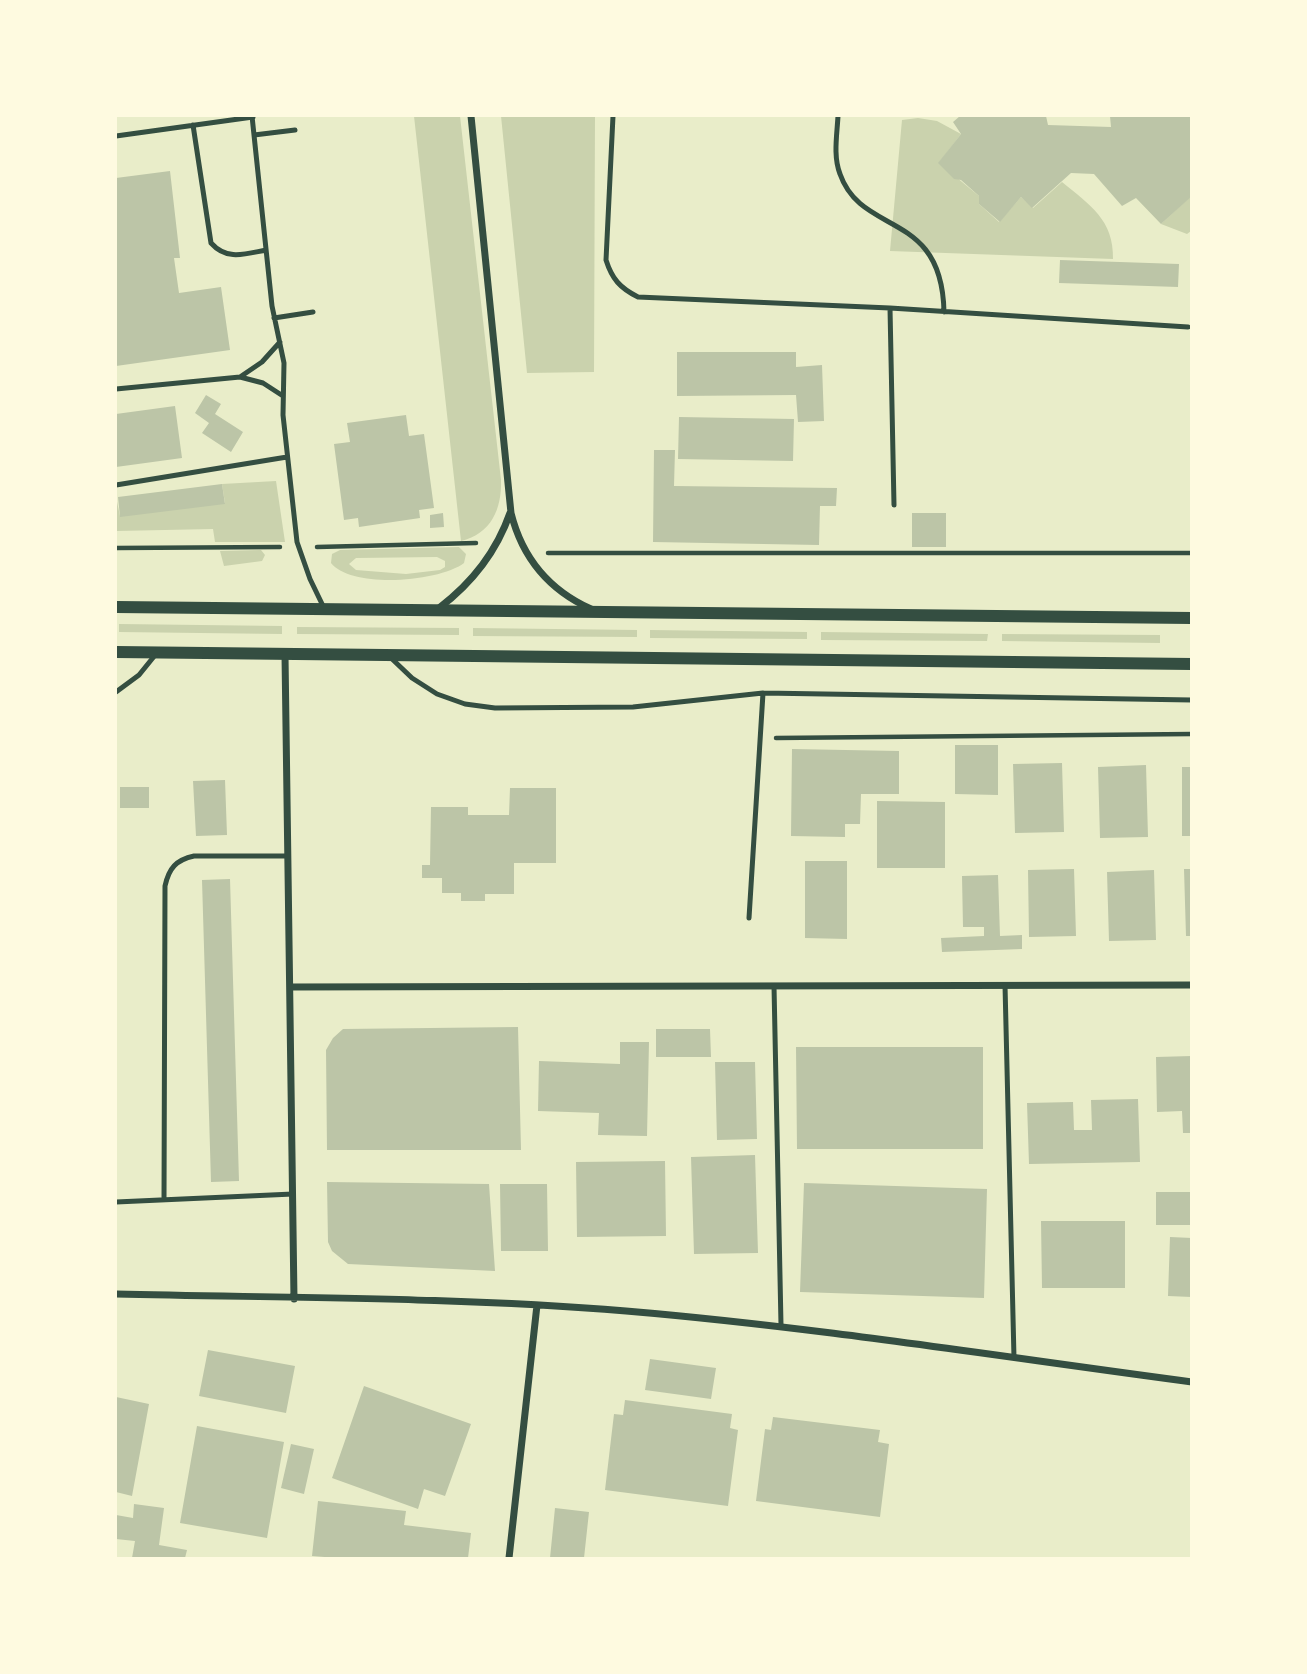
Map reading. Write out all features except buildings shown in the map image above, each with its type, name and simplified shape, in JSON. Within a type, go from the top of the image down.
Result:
[{"type":"street","points":[[471,116],[511,513],[526,552],[549,582],[563,594],[595,611]]},
{"type":"street","points":[[437,610],[472,580],[486,562],[511,513]]},
{"type":"street","points":[[116,607],[1192,618]]},
{"type":"street","points":[[116,652],[1192,664]]},
{"type":"street","points":[[285,654],[294,1298]]},
{"type":"street","points":[[290,987],[1192,985]]},
{"type":"street","points":[[116,1294],[537,1305],[781,1325],[1192,1382]]},
{"type":"street","points":[[509,1559],[537,1305]]},
{"type":"lane","points":[[116,136],[252,116],[274,318],[284,363],[287,457],[297,542],[310,579],[325,609]]},
{"type":"lane","points":[[613,116],[606,260],[612,276],[622,289],[638,298],[890,308],[1188,327]]},
{"type":"lane","points":[[838,116],[836,156],[840,176],[851,194],[910,234],[932,255],[943,283],[944,312]]},
{"type":"lane","points":[[193,125],[211,243],[217,250],[233,256],[266,250]]},
{"type":"lane","points":[[254,135],[295,130]]},
{"type":"lane","points":[[890,308],[894,505]]},
{"type":"lane","points":[[274,318],[313,312]]},
{"type":"lane","points":[[240,377],[262,362],[280,342]]},
{"type":"lane","points":[[116,389],[240,377],[263,383],[284,396]]},
{"type":"lane","points":[[116,485],[287,457]]},
{"type":"lane","points":[[116,692],[139,675],[157,652]]},
{"type":"lane","points":[[390,657],[412,678],[437,694],[465,704],[495,708],[633,706],[763,693],[1192,700]]},
{"type":"lane","points":[[748,918],[763,693]]},
{"type":"lane","points":[[164,1200],[164,886],[167,875],[183,859],[194,856],[288,856]]},
{"type":"lane","points":[[1005,985],[1014,1358]]},
{"type":"lane","points":[[774,986],[781,1325]]},
{"type":"lane","points":[[116,1202],[293,1194]]},
{"type":"path","points":[[526,552],[1192,553]]},
{"type":"path","points":[[760,738],[1192,734]]},
{"type":"green space","points":[[414,116],[460,116],[501,480],[499,501],[493,519],[480,533],[461,541]]},
{"type":"green space","points":[[501,116],[595,116],[594,372],[527,373]]},
{"type":"green space","points":[[918,118],[937,121],[961,134],[939,163],[979,196],[979,204],[999,222],[1021,197],[1033,208],[1062,182],[1091,206],[1105,224],[1112,245],[1113,259],[890,251],[902,120]]},
{"type":"green space","points":[[1191,196],[1191,231],[1187,234],[1161,224]]},
{"type":"green space","points":[[276,481],[285,542],[215,542],[213,529],[116,531],[116,497],[120,516],[225,503],[222,484]]},
{"type":"green space","points":[[459,547],[466,554],[464,563],[452,570],[436,575],[396,580],[357,577],[342,571],[331,563],[332,554],[340,550]],"holes":[[[437,557],[445,561],[445,567],[440,570],[406,574],[356,570],[349,564],[356,558]]]},
{"type":"green space","points":[[261,550],[265,555],[262,561],[224,566],[220,551]]},
{"type":"green space","points":[[119,624],[282,626],[282,634],[119,632]]},
{"type":"green space","points":[[297,627],[459,628],[459,635],[297,634]]},
{"type":"green space","points":[[473,628],[637,630],[637,637],[473,636]]},
{"type":"green space","points":[[650,630],[807,632],[807,639],[650,638]]},
{"type":"green space","points":[[821,632],[988,634],[987,641],[821,640]]},
{"type":"green space","points":[[1002,634],[1160,635],[1160,643],[1002,641]]}]
